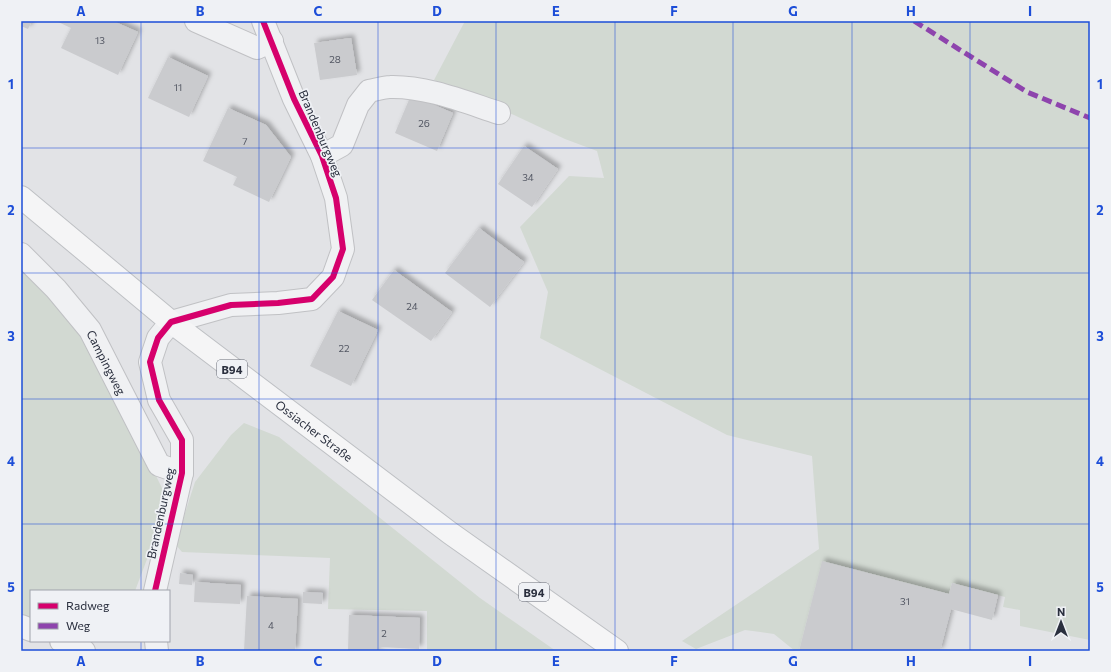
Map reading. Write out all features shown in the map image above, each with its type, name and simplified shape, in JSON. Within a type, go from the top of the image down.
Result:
[{"type":"main road","name":"Ossiacher Straße","points":[[21,197],[171,322],[450,533],[617,651]]},
{"type":"street","points":[[196,21],[257,48],[272,41]]},
{"type":"street","name":"Brandenburgweg","points":[[154,590],[182,473],[182,440],[159,400],[150,362],[158,338],[171,322],[231,305],[278,303],[312,299],[333,277],[342,249],[336,198],[322,156],[294,99],[263,21]]},
{"type":"street","points":[[322,156],[342,145],[358,105],[369,91],[389,87],[412,89],[450,97],[499,113]]},
{"type":"street","name":"Campingweg","points":[[21,254],[56,289],[90,330],[159,465],[182,473]]},
{"type":"shaded area","points":[[465,21],[1090,21],[1090,640],[1020,626],[1020,610],[1003,607],[1005,597],[952,583],[949,594],[822,562],[799,651],[795,651],[774,634],[745,630],[696,649],[682,641],[819,549],[812,456],[727,435],[540,338],[548,292],[520,227],[569,176],[604,178],[597,151],[565,139],[434,80]]},
{"type":"shaded area","points":[[21,264],[71,318],[107,377],[162,488],[165,504],[161,522],[135,590],[30,590],[30,617],[21,614]]},
{"type":"shaded area","points":[[244,423],[279,437],[480,598],[556,651],[427,651],[427,611],[328,609],[330,558],[182,552],[175,544],[195,482],[231,435]]},
{"type":"building","points":[[21,21],[32,21],[28,29],[21,26]]},
{"type":"building","points":[[56,21],[113,21],[138,32],[118,75],[61,48],[71,28]]},
{"type":"building","points":[[351,38],[357,75],[320,80],[314,43]]},
{"type":"building","points":[[168,57],[208,76],[189,117],[148,98]]},
{"type":"building","points":[[411,95],[453,113],[437,151],[395,133]]},
{"type":"building","points":[[228,108],[266,125],[291,157],[269,202],[233,185],[237,177],[203,161]]},
{"type":"building","points":[[524,146],[558,169],[532,207],[498,184]]},
{"type":"building","points":[[479,228],[524,262],[490,307],[445,273]]},
{"type":"building","points":[[394,270],[452,312],[431,341],[372,300]]},
{"type":"building","points":[[338,311],[378,330],[351,386],[310,366]]},
{"type":"building","points":[[822,561],[949,594],[952,583],[998,595],[992,620],[951,609],[940,651],[799,651]]},
{"type":"building","points":[[180,573],[193,575],[192,585],[179,584]]},
{"type":"building","points":[[195,582],[241,585],[240,604],[194,602]]},
{"type":"building","points":[[303,592],[323,593],[322,604],[303,603]]},
{"type":"building","points":[[247,596],[298,599],[295,651],[244,651]]},
{"type":"building","points":[[349,615],[420,618],[419,649],[380,647],[380,651],[348,651]]},
{"type":"marked path","points":[[914,21],[1027,92],[1090,118]]},
{"type":"cycle path","points":[[155,590],[182,473],[182,440],[159,400],[150,362],[158,338],[171,322],[231,305],[278,303],[312,299],[333,277],[343,249],[336,198],[322,156],[294,99],[263,21]]}]
